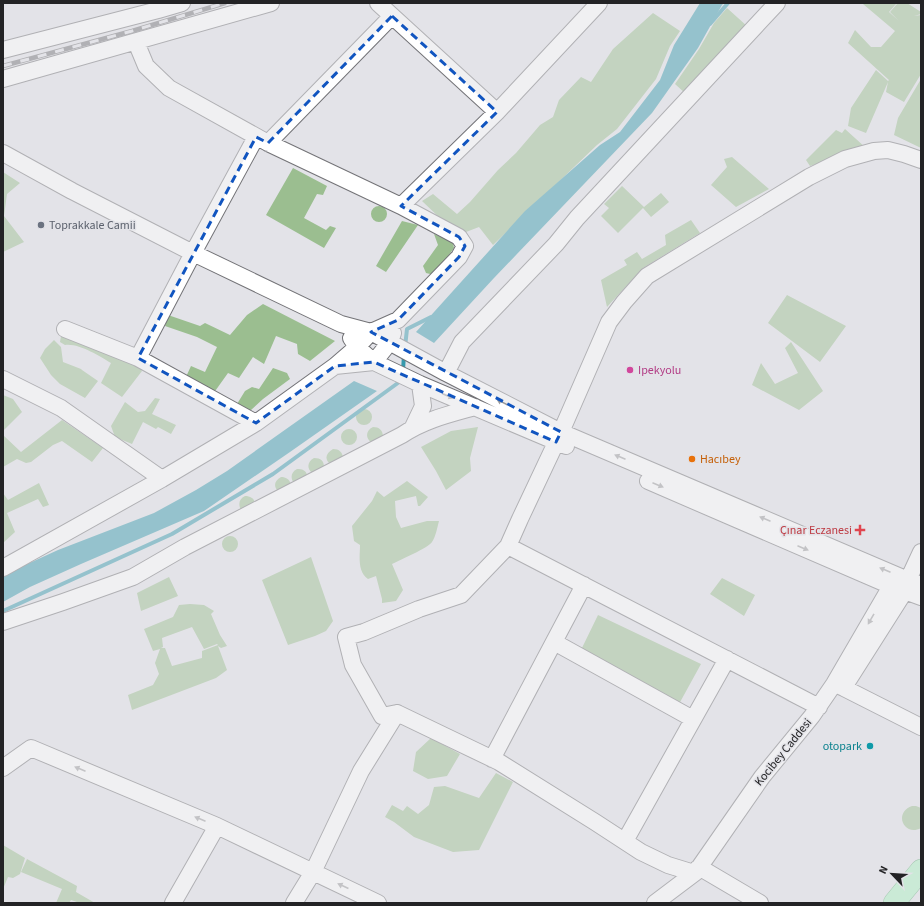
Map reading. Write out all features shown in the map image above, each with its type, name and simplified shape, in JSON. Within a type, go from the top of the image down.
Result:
[{"type":"main road","points":[[894,903],[921,870]]},
{"type":"street","points":[[158,10],[173,3]]},
{"type":"street","points":[[3,50],[182,3]]},
{"type":"street","points":[[3,79],[271,3]]},
{"type":"street","points":[[378,3],[496,112]]},
{"type":"street","points":[[401,206],[496,112],[599,3]]},
{"type":"street","points":[[446,373],[462,342],[556,244],[577,218],[777,3]]},
{"type":"street","points":[[138,358],[193,253],[262,140],[392,16]]},
{"type":"street","points":[[3,568],[162,479],[256,423],[335,366],[357,347],[371,332],[398,320],[459,257],[464,246],[459,237],[401,206],[262,140],[169,88],[146,66],[136,42]]},
{"type":"street","points":[[760,903],[698,871],[668,865],[641,852],[492,758],[397,713],[382,716],[353,665],[346,637],[364,632],[419,609],[462,594],[508,546],[559,437],[609,322],[647,276],[809,177],[845,159],[874,151],[888,150],[921,160]]},
{"type":"street","points":[[3,152],[72,191],[193,253],[341,324],[371,332],[422,359],[559,437]]},
{"type":"street","points":[[335,366],[374,362],[390,342],[398,320]]},
{"type":"street","points":[[341,324],[357,347],[374,362],[400,375],[475,407],[559,437],[906,585],[921,597]]},
{"type":"street","points":[[64,329],[138,358],[256,423]]},
{"type":"street","points":[[3,379],[61,408],[162,479]]},
{"type":"street","points":[[413,427],[423,406],[420,384]]},
{"type":"street","points":[[3,622],[133,577],[185,547],[402,435],[413,427],[444,415],[475,407]]},
{"type":"street","points":[[508,546],[819,706]]},
{"type":"street","name":"Kocibey Caddesi","points":[[665,903],[698,871],[756,794],[816,720],[906,585],[921,552]]},
{"type":"street","points":[[492,758],[584,585]]},
{"type":"street","points":[[554,642],[693,719]]},
{"type":"street","points":[[624,841],[727,659]]},
{"type":"street","points":[[839,686],[921,727]]},
{"type":"street","name":"Kocibey Caddesi","points":[[655,903],[698,871],[762,777],[819,706],[839,686]]},
{"type":"street","points":[[294,903],[313,872],[361,771],[397,713]]},
{"type":"street","points":[[3,768],[31,748],[217,826],[378,903]]},
{"type":"street","points":[[173,903],[217,826]]},
{"type":"street","points":[[698,871],[750,903]]},
{"type":"highlighted area","points":[[392,16],[497,112],[401,206],[459,237],[465,246],[459,257],[398,320],[371,332],[561,432],[556,442],[374,362],[335,366],[256,423],[138,358],[256,137],[268,143]]},
{"type":"green space","points":[[895,3],[896,4],[889,12],[899,21],[890,12],[897,3],[907,3],[921,12],[921,14],[914,16],[921,15],[921,74],[904,102],[886,92],[888,82],[866,133],[848,126],[851,108],[876,70],[888,81],[889,80],[848,43],[855,30],[871,47],[881,47],[895,31],[863,4]]},
{"type":"green space","points":[[727,8],[748,27],[686,94],[675,84],[699,49],[714,23]]},
{"type":"green space","points":[[653,13],[680,31],[670,46],[656,79],[617,129],[597,145],[493,245],[479,227],[466,232],[443,221],[422,201],[433,194],[457,214],[516,153],[540,125],[553,117],[559,100],[581,77],[591,82],[613,49]]},
{"type":"green space","points":[[921,79],[921,148],[894,135],[898,118]]},
{"type":"green space","points":[[845,129],[866,148],[810,166],[806,160],[836,130],[842,133]]},
{"type":"green space","points":[[732,157],[769,189],[736,207],[711,185],[727,167],[724,159]]},
{"type":"green space","points":[[293,168],[327,186],[323,195],[317,194],[304,218],[326,230],[330,226],[336,228],[324,248],[266,215]]},
{"type":"green space","points":[[3,172],[20,183],[7,194],[4,216],[24,242],[3,252]]},
{"type":"green space","points":[[622,186],[644,207],[661,193],[669,202],[651,217],[643,208],[618,233],[601,216],[609,208],[604,204]]},
{"type":"green space","points":[[376,206],[382,206],[387,211],[385,220],[382,222],[376,222],[371,217],[371,211]]},
{"type":"green space","points":[[691,220],[700,233],[643,268],[607,307],[601,280],[627,265],[624,260],[637,252],[642,259],[666,245],[665,235]]},
{"type":"green space","points":[[402,221],[418,225],[386,272],[376,266]]},
{"type":"green space","points":[[434,234],[453,243],[454,248],[434,275],[426,273],[423,266],[438,245]]},
{"type":"green space","points":[[787,295],[846,326],[820,362],[768,323]]},
{"type":"green space","points":[[263,304],[335,341],[310,361],[298,354],[297,344],[276,336],[264,364],[253,357],[239,378],[228,373],[213,394],[185,379],[191,366],[205,372],[217,347],[197,337],[165,326],[168,315],[200,326],[205,323],[230,335],[247,315]]},
{"type":"green space","points":[[61,336],[77,339],[137,363],[142,371],[122,397],[101,383],[111,363],[83,348],[65,345],[60,342]]},
{"type":"green space","points":[[54,340],[61,347],[63,362],[81,369],[98,381],[85,398],[60,384],[51,375],[40,358],[45,349]]},
{"type":"green space","points":[[791,342],[823,391],[799,410],[752,385],[761,363],[775,384],[798,373],[785,348]]},
{"type":"green space","points":[[273,368],[287,373],[290,379],[251,410],[243,410],[237,404],[245,391],[252,387],[259,389]]},
{"type":"green space","points":[[3,395],[13,399],[22,412],[3,431]]},
{"type":"green space","points":[[155,398],[160,399],[152,414],[176,425],[171,434],[158,427],[156,429],[143,422],[132,444],[115,437],[111,426],[125,402],[138,412],[145,411]]},
{"type":"green space","points":[[361,409],[367,409],[372,414],[370,423],[367,425],[361,425],[356,420],[356,414]]},
{"type":"green space","points":[[62,420],[103,448],[92,462],[62,441],[53,445],[31,462],[26,463],[17,459],[3,467],[3,435],[21,452]]},
{"type":"green space","points":[[373,427],[380,429],[383,437],[371,442],[367,434]]},
{"type":"green space","points":[[478,427],[470,458],[471,471],[446,490],[421,447],[451,431]]},
{"type":"green space","points":[[346,429],[352,429],[357,434],[355,443],[352,445],[346,445],[341,440],[341,434]]},
{"type":"green space","points":[[333,449],[340,451],[343,459],[330,464],[326,458],[329,452]]},
{"type":"green space","points":[[314,458],[322,460],[324,467],[312,473],[308,465]]},
{"type":"green space","points":[[297,469],[304,470],[307,475],[294,483],[292,475]]},
{"type":"green space","points":[[281,477],[287,479],[291,484],[279,492],[275,484]]},
{"type":"green space","points":[[407,481],[428,497],[420,506],[418,506],[416,496],[395,501],[396,517],[401,528],[427,521],[439,521],[432,542],[429,545],[420,551],[392,564],[403,590],[396,601],[382,603],[376,576],[368,579],[362,572],[360,563],[360,545],[354,541],[352,526],[372,501],[377,491],[384,497]]},
{"type":"green space","points":[[39,483],[49,505],[43,507],[38,499],[7,513],[15,532],[3,543],[3,493],[8,500]]},
{"type":"green space","points":[[245,496],[252,498],[255,503],[241,510],[240,502]]},
{"type":"green space","points":[[227,536],[233,536],[238,541],[236,550],[233,552],[227,552],[222,547],[222,541]]},
{"type":"green space","points":[[311,557],[333,621],[326,631],[288,645],[262,580]]},
{"type":"green space","points":[[169,577],[178,596],[141,611],[137,593]]},
{"type":"green space","points":[[722,578],[755,595],[744,616],[710,594]]},
{"type":"green space","points":[[179,605],[204,605],[214,611],[211,614],[220,635],[227,646],[221,648],[218,646],[227,670],[216,678],[132,710],[128,695],[153,685],[159,674],[155,663],[160,649],[153,651],[144,629],[173,617]],"holes":[[[192,627],[204,649],[217,644],[218,645],[202,651],[202,658],[172,666],[165,648],[161,648],[163,647],[162,638]]]},
{"type":"green space","points":[[598,615],[701,664],[679,704],[580,652]]},
{"type":"green space","points":[[431,738],[460,754],[447,776],[428,779],[413,771],[416,752]]},
{"type":"green space","points":[[496,773],[513,782],[479,850],[453,852],[414,837],[385,817],[392,805],[403,811],[407,806],[418,814],[429,805],[434,787],[445,786],[479,798]]},
{"type":"green space","points":[[912,806],[921,808],[921,828],[915,830],[906,827],[902,818],[906,809]]},
{"type":"green space","points":[[3,845],[25,858],[20,874],[13,878],[8,877],[3,889]]},
{"type":"green space","points":[[27,859],[77,886],[76,892],[95,903],[80,903],[71,900],[69,903],[56,903],[62,889],[21,872]]},
{"type":"water","points":[[700,3],[724,3],[698,48],[652,113],[434,343],[416,332],[525,211],[600,145],[620,132],[660,80],[674,45]]},
{"type":"water","points":[[354,381],[377,391],[204,511],[30,587],[3,602],[3,577],[58,550],[154,513],[196,490],[227,471]]},
{"type":"waterway","points":[[710,24],[728,3]]},
{"type":"waterway","points":[[405,347],[407,329],[431,317]]},
{"type":"waterway","points":[[403,371],[404,354]]},
{"type":"waterway","points":[[3,611],[172,534],[273,474],[402,380]]},
{"type":"railway","points":[[3,66],[132,31],[225,3]]},
{"type":"place","name":"Toprakkale Camii","points":[[41,225]]},
{"type":"place","name":"Ipekyolu","points":[[630,370]]},
{"type":"place","name":"Hacıbey","points":[[692,459]]},
{"type":"place","name":"Çınar Eczanesi","points":[[860,530]]},
{"type":"place","name":"otopark","points":[[870,746]]}]
